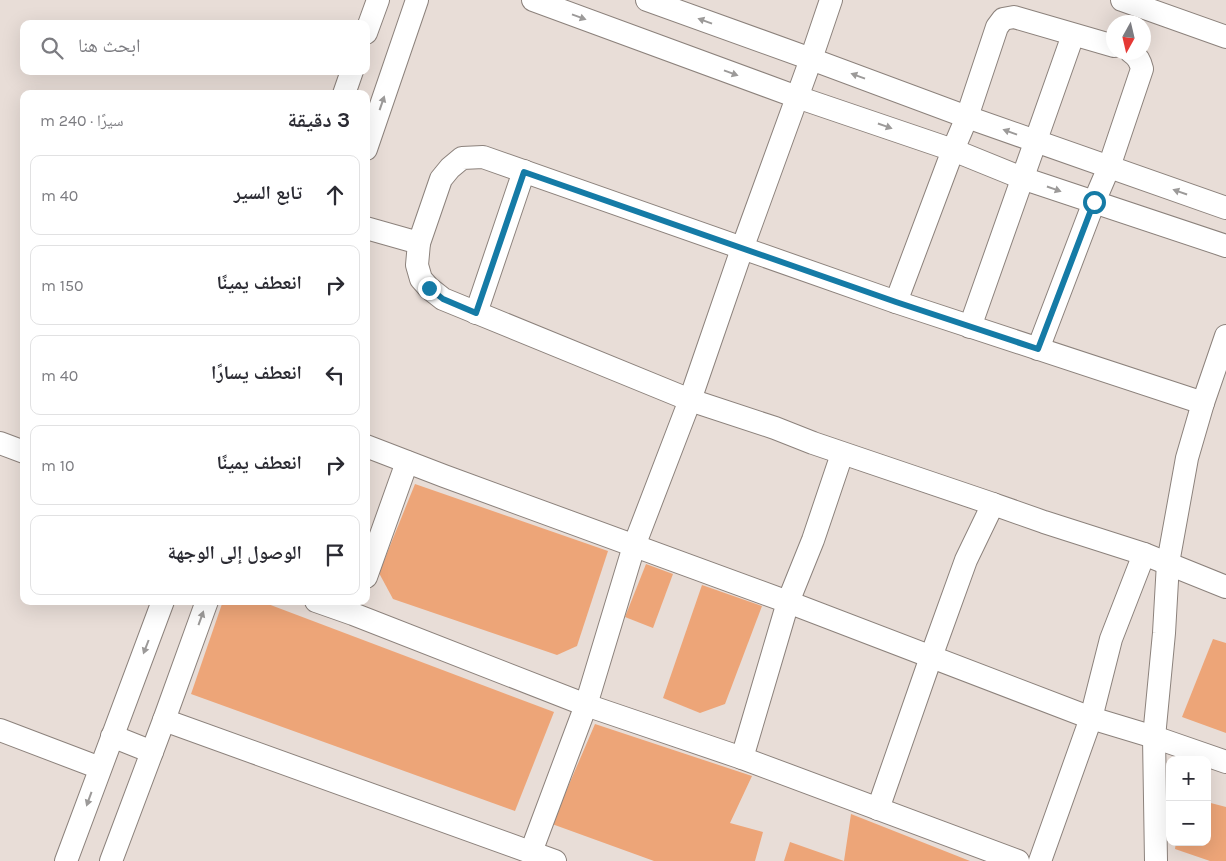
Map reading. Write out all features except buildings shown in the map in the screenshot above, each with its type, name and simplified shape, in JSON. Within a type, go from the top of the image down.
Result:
[{"type":"street","points":[[370,22],[378,0]]},
{"type":"street","points":[[370,138],[417,0]]},
{"type":"street","points":[[533,0],[797,97],[953,150],[1022,178],[1226,246]]},
{"type":"street","points":[[646,0],[967,117],[1226,208]]},
{"type":"street","points":[[531,852],[586,705],[634,546],[690,400],[742,249],[812,59],[831,0]]},
{"type":"street","points":[[1122,0],[1226,36]]},
{"type":"street","points":[[896,302],[967,117],[997,27],[1003,20],[1014,17],[1106,44]]},
{"type":"street","points":[[970,327],[1073,34]]},
{"type":"street","points":[[1038,349],[1109,167],[1142,69],[1139,60]]},
{"type":"street","points":[[345,90],[351,75]]},
{"type":"street","points":[[1203,404],[896,302],[483,157],[462,158],[441,179],[420,243],[417,264],[421,279],[443,299],[690,400],[775,428],[842,454],[1144,554],[1226,587]]},
{"type":"street","points":[[476,313],[524,172]]},
{"type":"street","points":[[370,229],[420,243]]},
{"type":"street","points":[[1156,861],[1154,737],[1164,633],[1168,563],[1188,458],[1203,404],[1226,336]]},
{"type":"street","points":[[0,443],[20,450]]},
{"type":"street","points":[[370,448],[788,602],[1091,718],[1226,762]]},
{"type":"street","points":[[742,758],[788,602],[842,454]]},
{"type":"street","points":[[370,566],[407,462]]},
{"type":"street","points":[[878,809],[966,560],[993,504]]},
{"type":"street","points":[[1040,861],[1091,718],[1111,639],[1144,554]]},
{"type":"street","points":[[66,861],[161,605]]},
{"type":"street","points":[[111,861],[206,605]]},
{"type":"street","points":[[339,605],[356,608],[586,705],[742,758],[1018,861]]},
{"type":"street","points":[[164,720],[555,861]]},
{"type":"street","points":[[0,730],[100,768]]},
{"type":"street","points":[[112,736],[152,752]]},
{"type":"route","points":[[429,288],[443,299],[476,313],[524,172],[742,249],[1038,349],[1094,202]]}]
